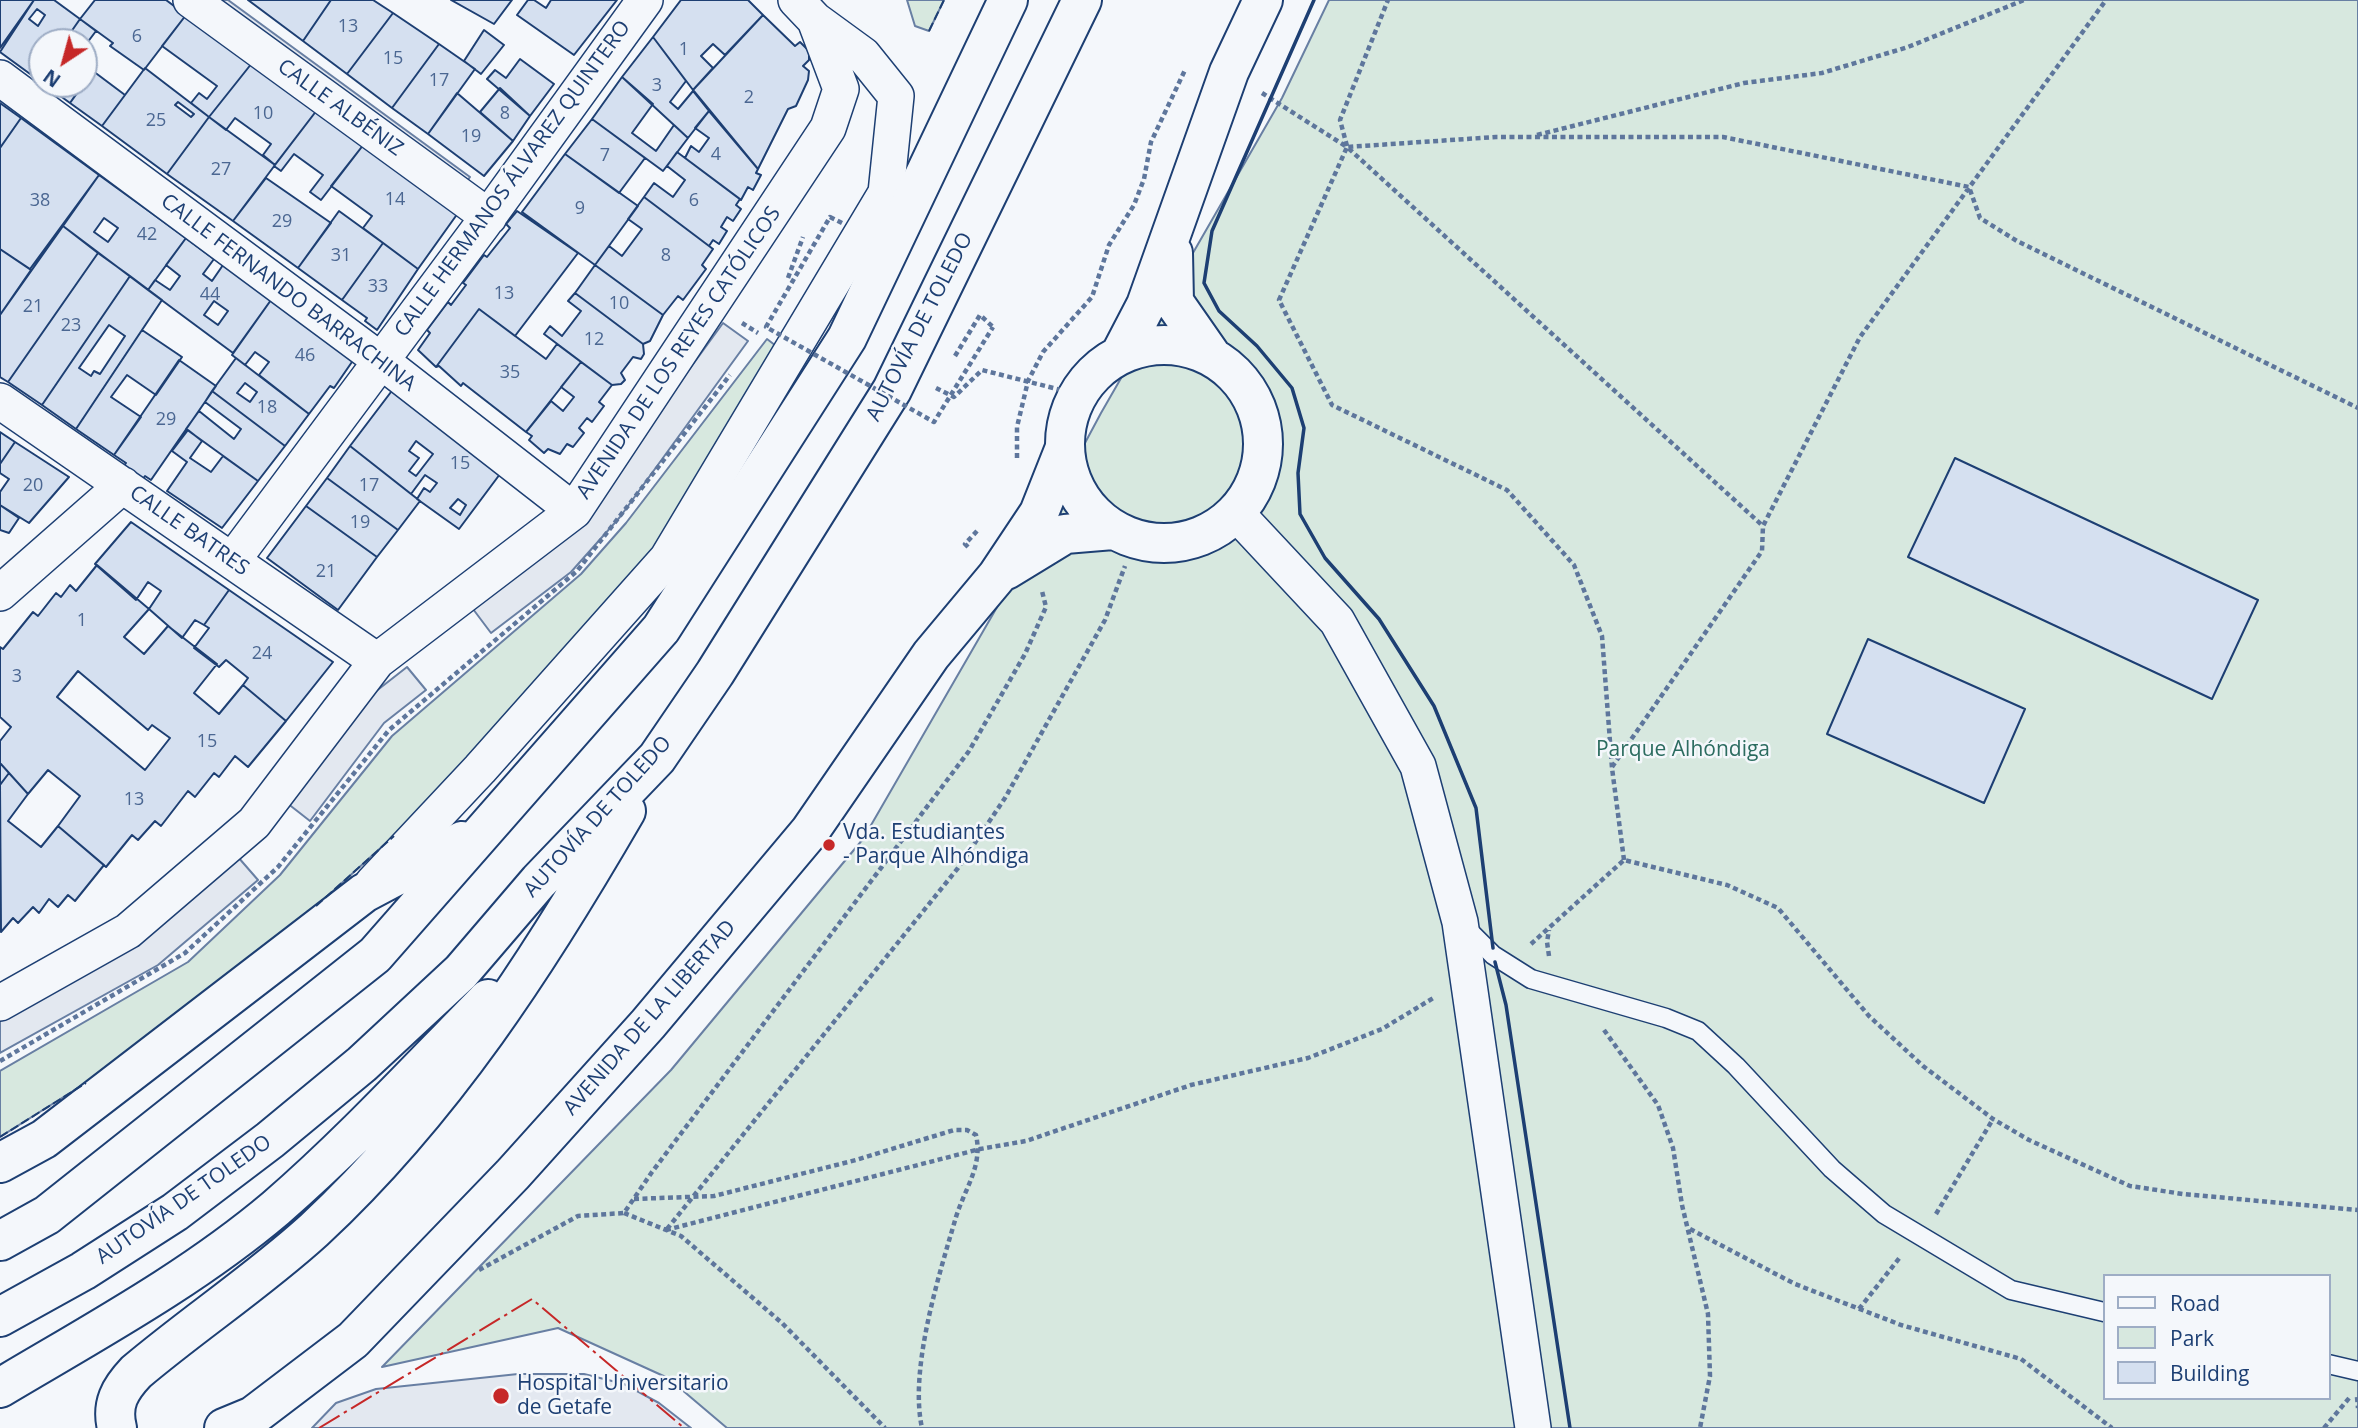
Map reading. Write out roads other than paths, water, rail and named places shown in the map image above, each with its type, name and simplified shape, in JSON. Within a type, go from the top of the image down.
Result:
[{"type":"main road","points":[[0,1241],[47,1215],[375,955],[661,629],[847,338],[1008,0]]},
{"type":"main road","name":"AUTOVÍA DE TOLEDO","points":[[0,1317],[83,1271],[175,1212],[270,1140],[362,1063],[461,972],[539,881],[657,758],[715,673],[892,390],[1082,0]]},
{"type":"main road","points":[[1121,353],[1146,304],[1228,72],[1264,0]]},
{"type":"main road","points":[[1173,230],[1174,302],[1213,358]]},
{"type":"main road","points":[[1152,344],[1183,346],[1213,358],[1237,376],[1254,401],[1263,430],[1262,460],[1254,489],[1236,513],[1209,533],[1177,543],[1124,534],[1088,509],[1072,482],[1064,450],[1066,421],[1077,394],[1096,370],[1121,353],[1152,344]]},
{"type":"main road","name":"AVENIDA DE LA LIBERTAD","points":[[240,1424],[353,1340],[513,1174],[648,1024],[810,831],[931,655],[997,576],[1039,513],[1064,450]]},
{"type":"main road","name":"AVENIDA DE LA LIBERTAD","points":[[997,576],[1065,534],[1124,534]]},
{"type":"main road","points":[[117,1428],[115,1404],[121,1387],[136,1372],[314,1230],[421,1120],[472,1053],[558,928],[657,758]]},
{"type":"main road","points":[[0,1163],[44,1139],[364,893],[482,830]]},
{"type":"main road","points":[[0,1388],[170,1286],[274,1210],[352,1139],[558,928]]},
{"type":"street","name":"CALLE ALBÉNIZ","points":[[191,0],[489,217]]},
{"type":"street","name":"CALLE HERMANOS ÁLVAREZ QUINTERO","points":[[232,561],[489,217],[645,0]]},
{"type":"street","points":[[364,893],[480,769],[667,559],[886,193],[896,96],[863,55],[813,7]]},
{"type":"street","name":"AVENIDA DE LOS REYES CATÓLICOS","points":[[0,1003],[128,931],[254,823],[377,661],[575,511],[828,128],[841,89],[813,7]]},
{"type":"street","name":"CALLE FERNANDO BARRACHINA","points":[[0,78],[380,360],[575,511]]},
{"type":"street","name":"CALLE BATRES","points":[[0,401],[377,661]]},
{"type":"street","points":[[0,593],[123,485]]},
{"type":"street","points":[[1236,513],[1337,621],[1418,766],[1460,922],[1480,965],[1533,1428]]},
{"type":"lane","points":[[1480,965],[1666,1018],[1698,1031],[1736,1066],[1832,1168],[1884,1214],[2011,1290],[2102,1312]]},
{"type":"lane","points":[[2330,1365],[2358,1380]]},
{"type":"place","name":"Vda. Estudiantes - Parque Alhóndiga","points":[[829,845]]},
{"type":"place","name":"Hospital Universitario de Getafe","points":[[501,1396]]},
{"type":"park label","name":"Parque Alhóndiga","points":[[1683,750]]}]
